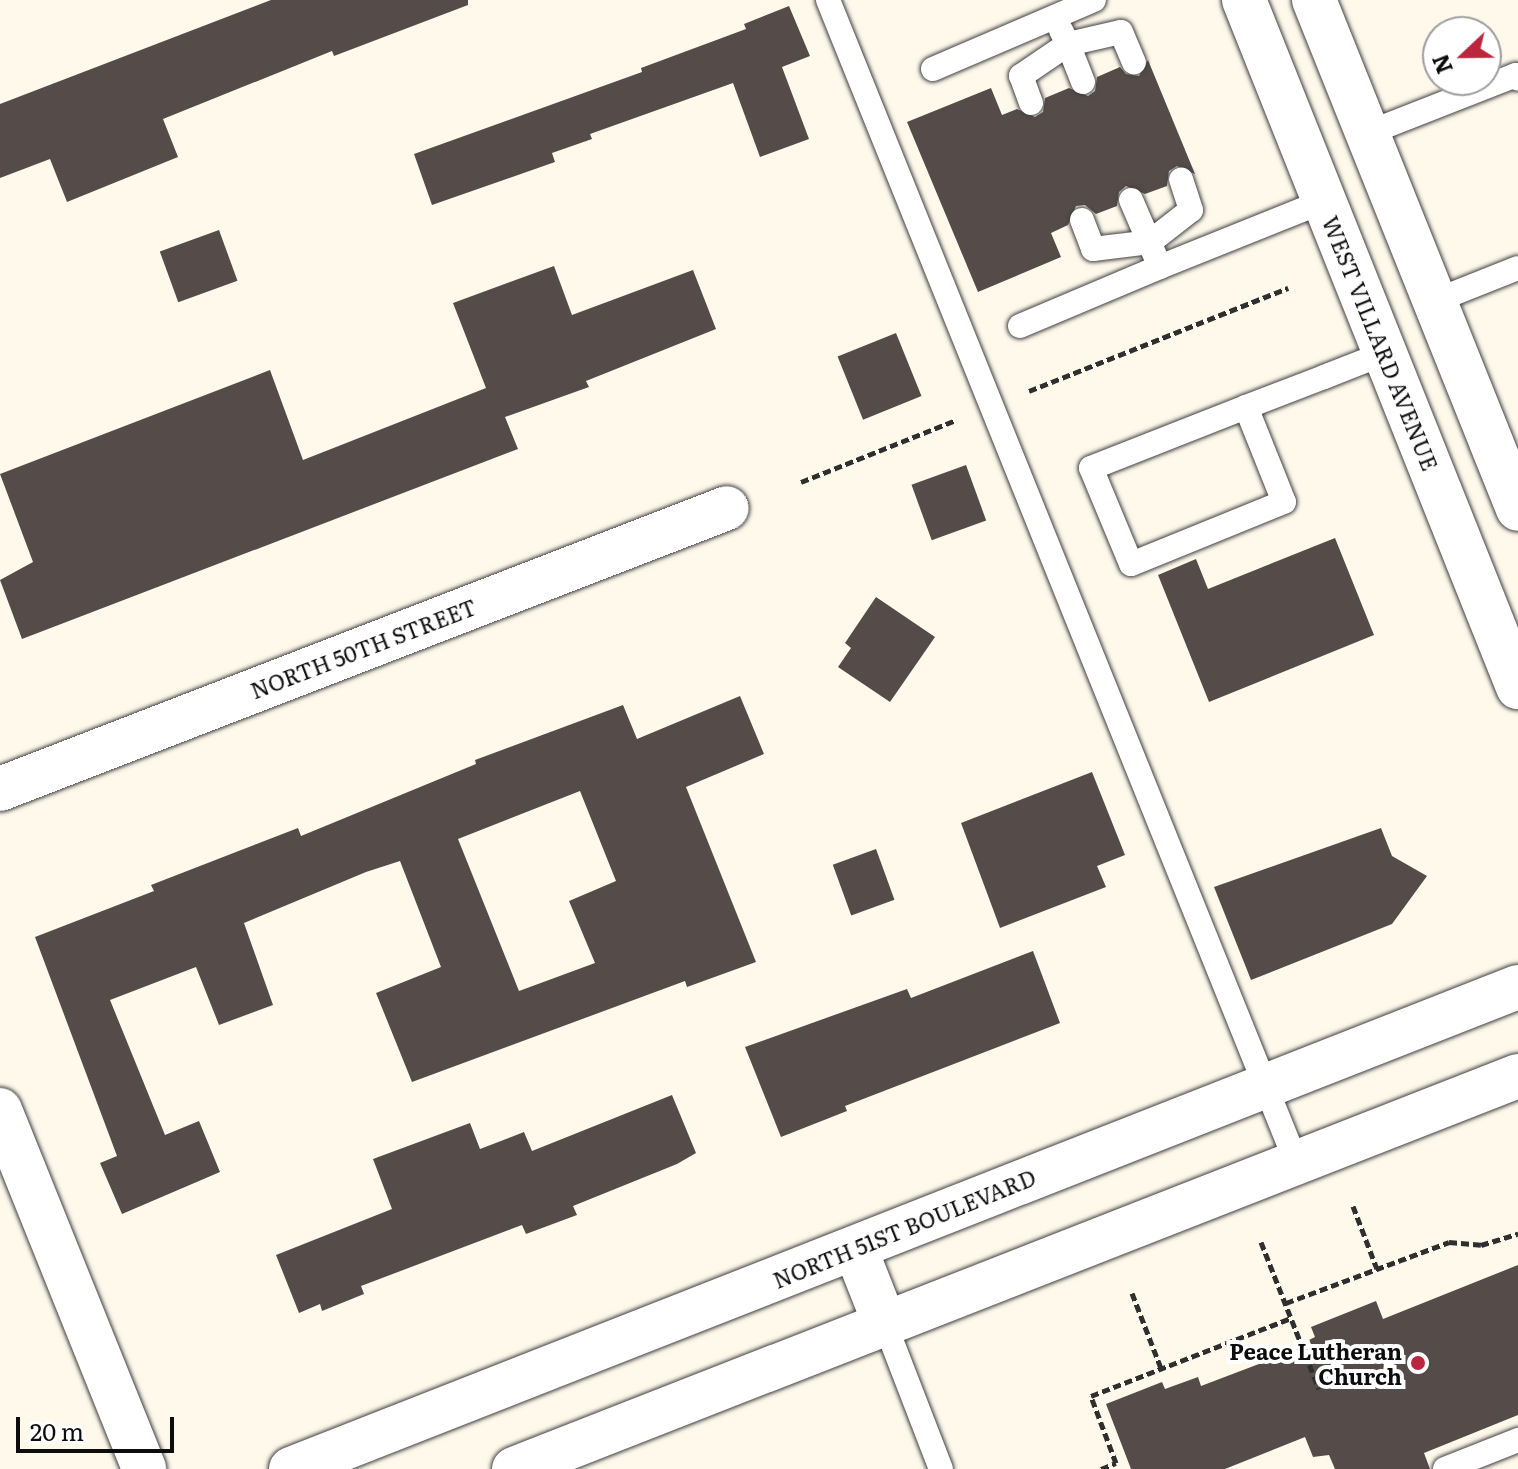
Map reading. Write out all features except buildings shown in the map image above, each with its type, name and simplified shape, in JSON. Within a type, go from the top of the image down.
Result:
[{"type":"street","name":"WEST VILLARD AVENUE","points":[[1244,0],[1518,687]]},
{"type":"street","points":[[1314,0],[1518,509]]},
{"type":"street","name":"NORTH 50TH STREET","points":[[0,789],[727,508]]},
{"type":"street","name":"NORTH 51ST BOULEVARD","points":[[291,1469],[1518,987]]},
{"type":"street","points":[[514,1469],[1518,1076]]},
{"type":"street","points":[[0,1110],[144,1469]]},
{"type":"street","points":[[855,1248],[885,1324]]},
{"type":"lane","points":[[828,0],[1296,1162]]},
{"type":"lane","points":[[933,69],[1094,0]]},
{"type":"lane","points":[[1056,17],[1083,82]]},
{"type":"lane","points":[[1031,103],[1021,76],[1068,44],[1121,32],[1134,62]]},
{"type":"lane","points":[[1368,133],[1517,77]]},
{"type":"lane","points":[[1082,220],[1093,249],[1150,242],[1191,210],[1181,180]]},
{"type":"lane","points":[[1131,200],[1160,267]]},
{"type":"lane","points":[[1020,326],[1324,201]]},
{"type":"lane","points":[[1435,301],[1518,268]]},
{"type":"lane","points":[[1246,407],[1284,502],[1131,564],[1091,468],[1246,407],[1385,353]]},
{"type":"lane","points":[[885,1324],[941,1469]]},
{"type":"lane","points":[[1445,1469],[1518,1440]]},
{"type":"path","points":[[801,482],[1288,288]]},
{"type":"path","points":[[1353,1206],[1377,1269]]},
{"type":"path","points":[[1286,1303],[1449,1242],[1481,1245],[1518,1234]]},
{"type":"path","points":[[1261,1242],[1319,1389]]},
{"type":"path","points":[[1132,1293],[1161,1368]]},
{"type":"path","points":[[1101,1469],[1116,1463],[1091,1396],[1291,1318]]},
{"type":"place","name":"Peace Lutheran Church","points":[[1418,1363]]}]
